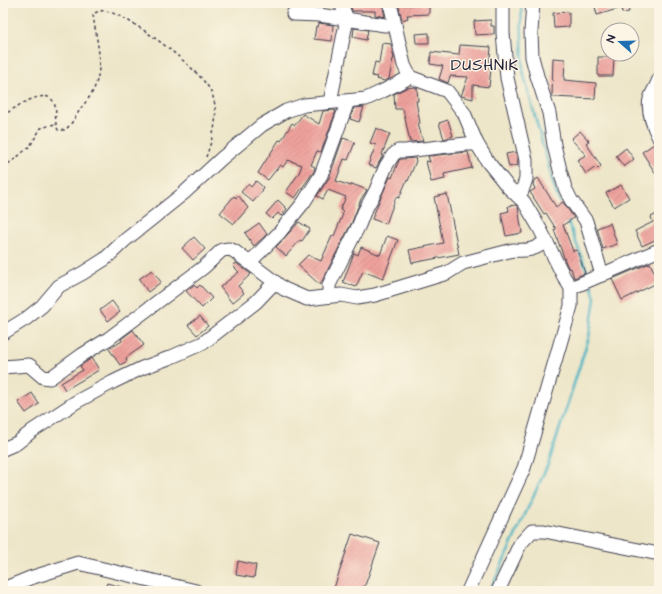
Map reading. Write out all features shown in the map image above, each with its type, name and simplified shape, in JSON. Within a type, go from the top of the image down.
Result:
[{"type":"street","points":[[330,102],[348,19],[343,10],[342,3]]},
{"type":"street","points":[[390,3],[404,65],[410,76],[447,91],[464,113],[477,144],[488,162],[528,209],[571,288],[571,306],[524,468],[468,591]]},
{"type":"street","points":[[502,3],[507,78],[526,160],[526,179],[522,191],[518,196]]},
{"type":"street","points":[[532,3],[532,57],[549,113],[565,188],[571,200],[586,221],[594,278]]},
{"type":"street","points":[[293,14],[318,15],[394,25]]},
{"type":"street","points":[[3,332],[27,318],[42,306],[54,291],[65,282],[105,259],[124,241],[184,193],[222,158],[262,125],[286,111],[304,105],[348,101],[372,96],[410,76]]},
{"type":"street","points":[[659,79],[649,103],[649,110],[654,128],[659,138]]},
{"type":"street","points":[[250,262],[279,233],[304,202],[321,175],[348,101]]},
{"type":"street","points":[[329,295],[329,285],[376,190],[386,166],[393,155],[398,151],[477,144]]},
{"type":"street","points":[[3,367],[29,365],[43,377],[50,378],[82,355],[108,339],[204,267],[222,250],[229,249],[234,251],[284,289],[307,299],[329,295],[357,298],[375,295],[447,273],[463,263],[513,250],[531,250],[537,248],[546,241]]},
{"type":"street","points":[[571,288],[659,250]]},
{"type":"street","points":[[3,449],[17,442],[32,430],[76,402],[113,382],[142,368],[203,343],[256,302],[271,288],[275,282]]},
{"type":"street","points":[[498,591],[520,544],[532,531],[544,530],[659,554]]},
{"type":"street","points":[[3,589],[30,578],[78,563],[196,591]]},
{"type":"path","points":[[3,116],[34,98],[47,96],[53,99],[55,105],[55,124],[58,130],[65,130],[70,126],[95,86],[99,74],[98,41],[93,14],[99,11],[115,13],[154,37],[188,64],[210,88],[214,100],[214,132],[204,161]]},
{"type":"path","points":[[3,167],[30,146],[41,128],[55,124]]},
{"type":"building","points":[[350,3],[382,3],[385,17],[375,15],[375,11],[352,11]]},
{"type":"building","points":[[398,3],[405,3],[405,5],[429,4],[429,14],[407,15],[408,18],[402,20]]},
{"type":"building","points":[[594,3],[631,3],[632,6],[628,7],[629,12],[622,13],[621,8],[597,15]]},
{"type":"building","points":[[569,12],[569,27],[554,28],[553,13]]},
{"type":"building","points":[[491,20],[491,26],[494,26],[494,34],[475,35],[474,21]]},
{"type":"building","points":[[319,23],[333,25],[332,41],[314,39],[316,26],[318,27]]},
{"type":"building","points":[[354,28],[368,30],[366,40],[353,37]]},
{"type":"building","points":[[429,33],[429,43],[416,43],[415,34]]},
{"type":"building","points":[[382,43],[391,44],[394,59],[389,79],[385,81],[376,79],[377,77],[372,76],[375,62],[379,63]]},
{"type":"building","points":[[460,45],[491,47],[489,87],[473,85],[473,99],[461,96],[468,77],[450,76],[448,83],[439,79],[443,66],[430,64],[431,52],[459,55]]},
{"type":"building","points":[[598,57],[600,57],[600,62],[614,62],[613,76],[598,76]]},
{"type":"building","points":[[553,58],[565,59],[564,80],[596,83],[595,99],[552,97]]},
{"type":"building","points":[[406,88],[417,88],[418,101],[416,101],[420,123],[418,124],[423,141],[410,142],[403,109],[395,109],[394,94]]},
{"type":"building","points":[[364,107],[359,122],[350,119],[354,108]]},
{"type":"building","points":[[323,111],[336,111],[321,152],[317,151],[311,165],[315,167],[314,171],[295,198],[286,192],[299,173],[302,165],[288,160],[283,167],[280,165],[268,180],[258,173],[292,123],[295,125],[303,114],[319,124]]},
{"type":"building","points":[[448,120],[453,136],[444,139],[439,123]]},
{"type":"building","points":[[376,128],[390,134],[382,154],[383,155],[376,168],[368,165],[376,145],[370,143]]},
{"type":"building","points":[[580,131],[589,141],[586,143],[601,166],[598,169],[596,167],[586,174],[577,160],[586,155],[571,139]]},
{"type":"building","points":[[343,138],[355,142],[348,160],[344,159],[336,181],[351,186],[352,184],[367,190],[361,199],[352,222],[320,285],[298,265],[308,255],[321,261],[343,214],[343,211],[340,210],[346,197],[328,190],[323,199],[317,196],[329,178]]},
{"type":"building","points":[[654,144],[659,146],[659,179],[642,152]]},
{"type":"building","points":[[626,148],[634,159],[624,167],[616,156]]},
{"type":"building","points":[[468,152],[472,168],[444,174],[445,179],[431,182],[426,161],[430,162],[428,156]]},
{"type":"building","points":[[516,152],[518,165],[509,167],[506,154]]},
{"type":"building","points":[[415,158],[416,161],[408,181],[407,180],[399,198],[396,197],[386,224],[372,219],[399,160]]},
{"type":"building","points":[[538,178],[556,207],[563,202],[574,218],[563,225],[573,251],[577,250],[585,273],[574,278],[571,268],[569,269],[566,263],[554,230],[556,229],[530,192],[535,189],[533,184]]},
{"type":"building","points":[[256,181],[263,187],[263,190],[253,202],[241,192],[248,184],[251,187]]},
{"type":"building","points":[[621,185],[629,198],[614,207],[606,193]]},
{"type":"building","points":[[447,194],[459,254],[412,263],[409,250],[443,243],[434,197]]},
{"type":"building","points":[[238,195],[248,208],[234,224],[220,213],[234,196],[236,198]]},
{"type":"building","points":[[278,200],[287,209],[281,216],[278,213],[272,219],[266,214]]},
{"type":"building","points":[[516,205],[518,207],[522,233],[506,236],[501,213],[509,211],[508,206]]},
{"type":"building","points":[[659,213],[659,238],[642,246],[635,231],[653,222],[651,217]]},
{"type":"building","points":[[299,222],[310,229],[302,241],[300,240],[286,256],[276,247]]},
{"type":"building","points":[[259,223],[267,234],[254,246],[245,233]]},
{"type":"building","points":[[610,223],[617,244],[603,249],[597,228]]},
{"type":"building","points":[[387,236],[398,240],[383,279],[363,271],[356,287],[343,282],[354,253],[358,255],[361,247],[380,255]]},
{"type":"building","points":[[194,237],[205,249],[193,260],[182,248]]},
{"type":"building","points":[[236,263],[251,274],[238,286],[244,293],[232,303],[220,287],[239,272],[233,266]]},
{"type":"building","points":[[650,263],[659,282],[622,300],[612,279]]},
{"type":"building","points":[[152,270],[161,282],[148,292],[139,279]]},
{"type":"building","points":[[194,285],[197,288],[200,285],[212,298],[202,308],[186,291]]},
{"type":"building","points":[[112,301],[120,312],[108,321],[100,310]]},
{"type":"building","points":[[200,316],[208,326],[197,335],[188,325]]},
{"type":"building","points":[[133,330],[144,345],[126,358],[127,361],[120,365],[109,349],[122,341],[121,339]]},
{"type":"building","points":[[92,358],[99,370],[65,390],[61,383],[83,370],[80,366]]},
{"type":"building","points":[[32,393],[39,404],[26,413],[18,402]]},
{"type":"building","points":[[352,534],[380,543],[363,591],[333,591]]},
{"type":"building","points":[[238,561],[256,565],[254,578],[236,575]]},
{"type":"building","points":[[107,583],[129,589],[128,591],[104,591]]},
{"type":"waterway","points":[[521,3],[523,72],[555,190],[562,207]]},
{"type":"waterway","points":[[567,219],[589,276]]},
{"type":"waterway","points":[[490,591],[549,462],[589,337],[595,298],[591,284]]},
{"type":"district","name":"DUSHNIK","points":[[485,65]]}]
